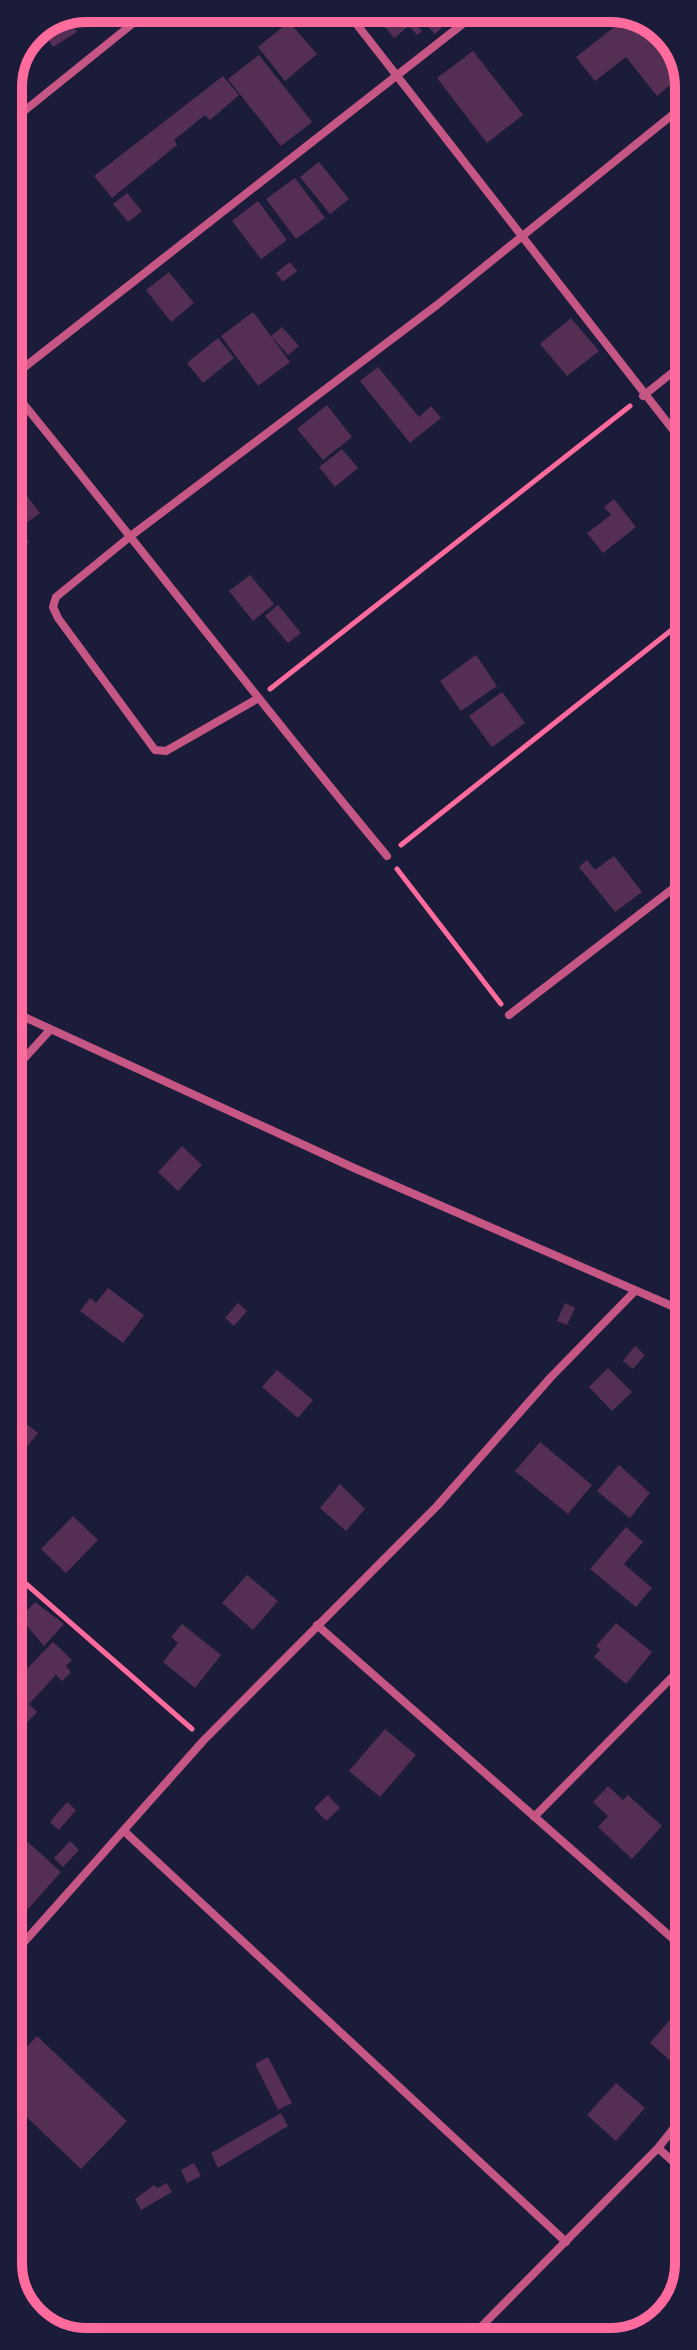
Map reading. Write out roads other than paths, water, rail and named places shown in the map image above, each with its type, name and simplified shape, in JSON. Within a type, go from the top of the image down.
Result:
[{"type":"street","points":[[22,113],[135,22]]},
{"type":"street","points":[[356,22],[524,235],[643,396],[675,434]]},
{"type":"street","points":[[22,371],[465,22]]},
{"type":"street","points":[[257,699],[166,751],[155,750],[53,607],[56,597],[132,535],[524,235],[675,113]]},
{"type":"street","points":[[643,396],[675,370]]},
{"type":"street","points":[[22,399],[132,535],[257,699],[387,856]]},
{"type":"street","points":[[509,1015],[675,887]]},
{"type":"street","points":[[22,1016],[675,1308]]},
{"type":"street","points":[[22,1061],[50,1030]]},
{"type":"street","points":[[22,1945],[204,1740],[437,1506],[551,1377],[635,1291]]},
{"type":"street","points":[[317,1625],[675,1941]]},
{"type":"street","points":[[534,1817],[675,1674]]},
{"type":"street","points":[[124,1831],[566,2242]]},
{"type":"street","points":[[480,2328],[658,2148],[675,2127]]},
{"type":"street","points":[[658,2148],[675,2163]]}]
